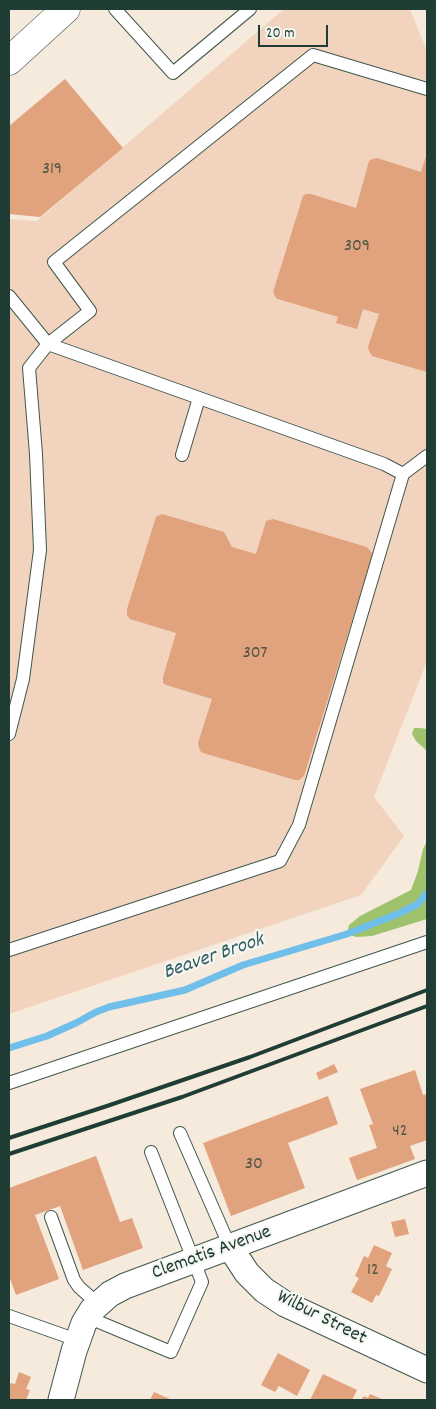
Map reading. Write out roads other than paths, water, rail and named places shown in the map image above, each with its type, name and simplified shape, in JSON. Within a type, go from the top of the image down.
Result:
[{"type":"main road","points":[[9,61],[66,9]]},
{"type":"street","name":"Clematis Avenue","points":[[92,1310],[117,1290],[427,1173]]},
{"type":"street","name":"Wilbur Street","points":[[230,1247],[247,1273],[264,1290],[284,1304],[427,1370]]},
{"type":"street","points":[[61,1400],[77,1340],[92,1310]]},
{"type":"lane","points":[[115,9],[173,72],[250,9]]},
{"type":"lane","points":[[9,734],[23,679],[40,550],[36,454],[29,368],[48,344],[90,311],[54,262],[312,55],[427,89]]},
{"type":"lane","points":[[9,296],[48,344],[384,464],[403,474]]},
{"type":"lane","points":[[182,455],[199,398]]},
{"type":"lane","points":[[9,950],[280,861],[299,825],[403,474],[427,456]]},
{"type":"lane","points":[[9,1083],[427,942]]},
{"type":"lane","points":[[180,1133],[230,1247]]},
{"type":"lane","points":[[51,1217],[74,1280],[92,1310],[170,1352],[202,1282],[151,1152]]},
{"type":"lane","points":[[9,1316],[77,1340]]},
{"type":"waterway","name":"Beaver Brook","points":[[9,1048],[47,1036],[109,1007],[185,990],[243,965],[347,934],[418,904],[427,893]]},
{"type":"railway","points":[[9,1138],[250,1057],[427,990]]},
{"type":"railway","points":[[9,1154],[182,1097],[427,1006]]}]
